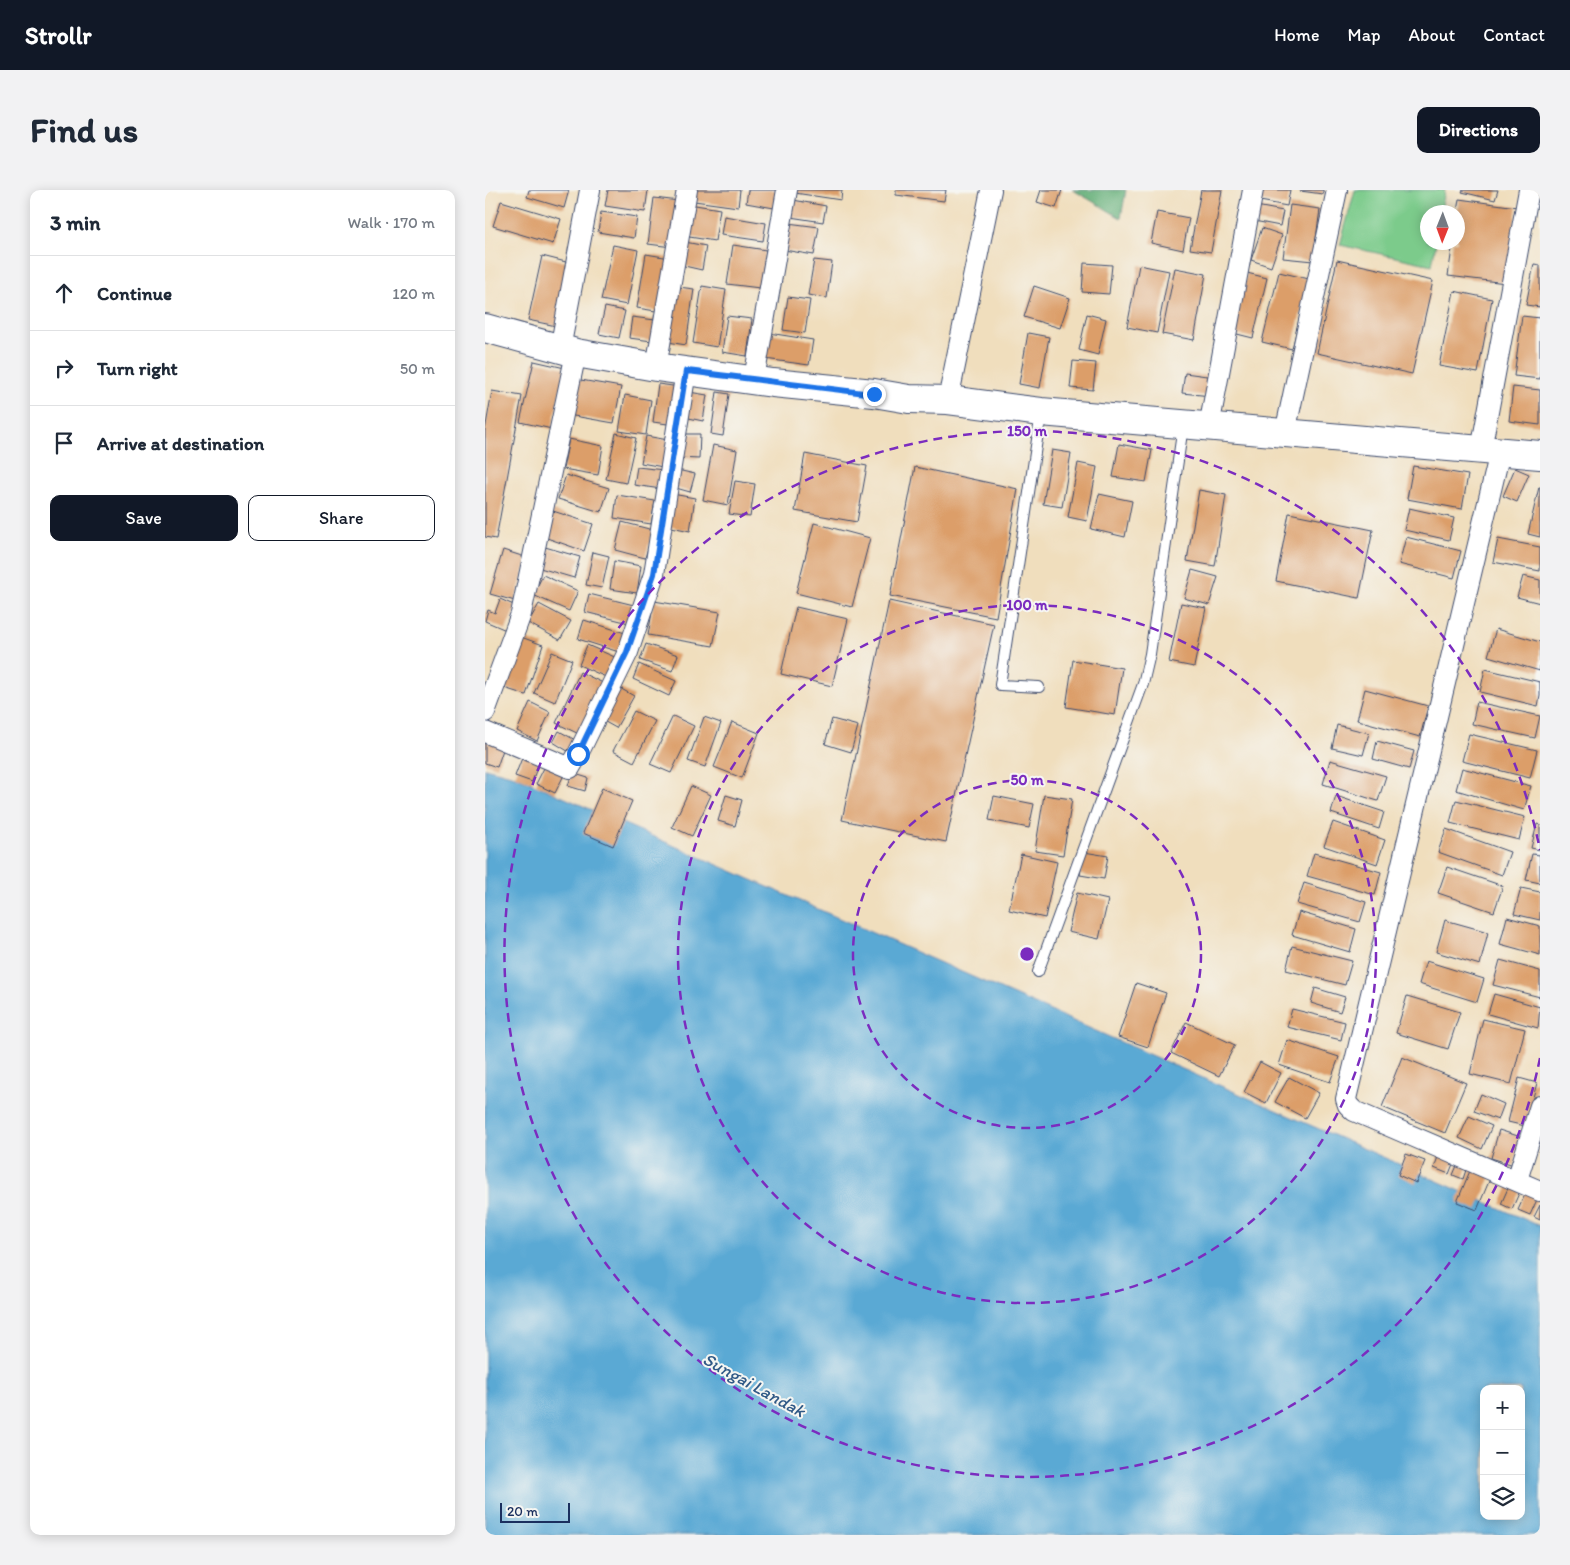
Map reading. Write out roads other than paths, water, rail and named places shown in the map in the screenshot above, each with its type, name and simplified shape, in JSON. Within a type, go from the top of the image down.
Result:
[{"type":"main road","points":[[486,331],[568,351],[686,371],[773,383],[909,399],[948,400],[1041,412],[1540,455]]},
{"type":"street","points":[[485,712],[521,614],[568,351],[590,190]]},
{"type":"street","points":[[656,366],[687,190]]},
{"type":"street","points":[[754,379],[787,190]]},
{"type":"street","points":[[948,400],[991,190]]},
{"type":"street","points":[[1196,426],[1253,190]]},
{"type":"street","points":[[1285,434],[1337,190]]},
{"type":"street","points":[[1529,190],[1490,451],[1347,1105],[1354,1111],[1540,1191]]},
{"type":"street","points":[[485,732],[570,768],[578,754],[627,652],[654,574],[686,371]]},
{"type":"street","points":[[1517,1180],[1540,1106]]},
{"type":"lane","points":[[1039,687],[1000,685],[1041,412]]},
{"type":"lane","points":[[1038,972],[1143,684],[1196,426]]},
{"type":"water","name":"Sungai Landak","points":[[485,768],[515,776],[1540,1226],[1540,1535],[485,1535]]}]
